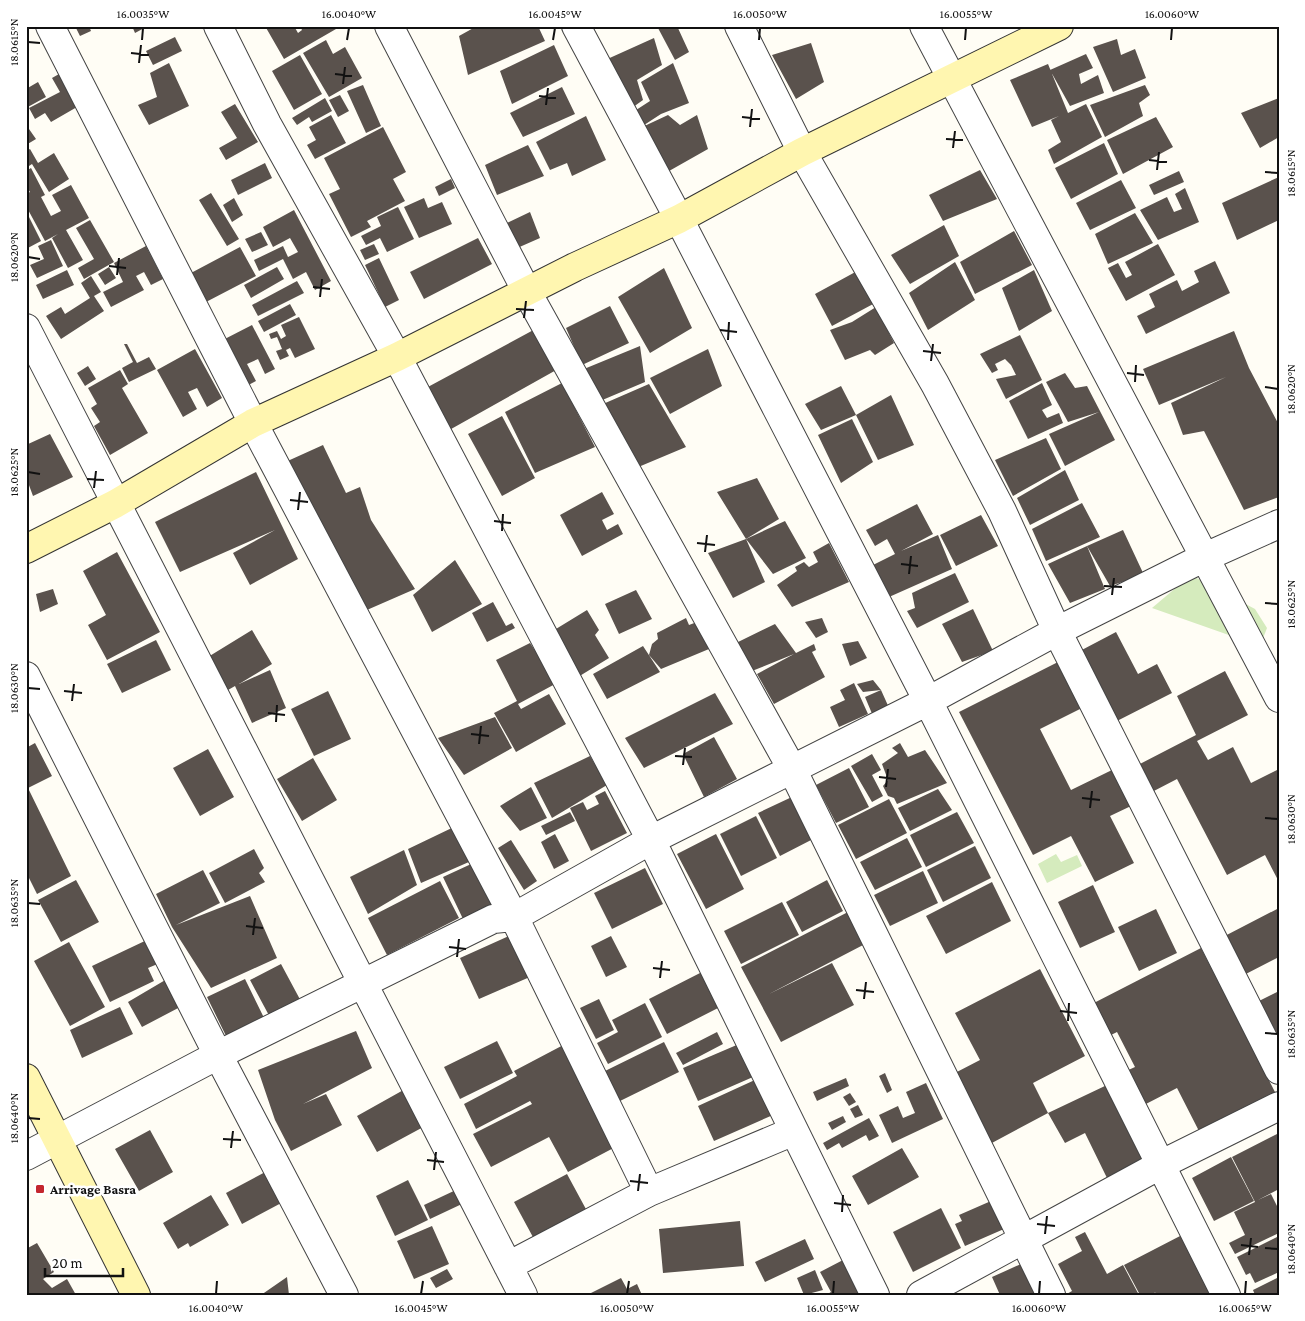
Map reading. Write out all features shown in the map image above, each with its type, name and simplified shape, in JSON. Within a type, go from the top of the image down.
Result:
[{"type":"street","points":[[50,26],[253,423],[514,917],[649,1192]]},
{"type":"street","points":[[218,26],[267,124],[397,357],[651,840],[874,1295]]},
{"type":"street","points":[[389,26],[527,292],[792,769],[1051,1295]]},
{"type":"street","points":[[576,26],[678,218],[928,701],[1226,1295]]},
{"type":"street","points":[[739,26],[802,152],[935,384],[1002,511],[1058,631],[1279,1070]]},
{"type":"street","points":[[924,26],[1203,558],[1279,698]]},
{"type":"street","points":[[26,549],[115,504],[253,423],[397,357],[678,218],[802,152],[1060,26]]},
{"type":"street","points":[[26,328],[523,1295]]},
{"type":"street","points":[[26,1156],[218,1055],[362,983],[493,919],[514,917],[651,840],[928,701],[1058,631],[1203,558],[1279,524]]},
{"type":"street","points":[[26,676],[218,1055],[344,1295]]},
{"type":"street","points":[[26,1078],[136,1295]]},
{"type":"street","points":[[921,1295],[1160,1165],[1279,1106]]},
{"type":"street","points":[[508,1266],[649,1192],[794,1130]]},
{"type":"green space","points":[[1191,575],[1255,609],[1267,628],[1260,646],[1152,608]]},
{"type":"green space","points":[[1056,854],[1061,862],[1077,855],[1082,866],[1047,883],[1038,864]]},
{"type":"building","points":[[75,26],[89,26],[91,31],[80,36]]},
{"type":"building","points":[[132,26],[148,26],[135,33]]},
{"type":"building","points":[[265,26],[294,26],[298,33],[302,30],[300,26],[335,26],[336,29],[284,59]]},
{"type":"building","points":[[477,26],[538,26],[545,41],[468,75],[459,36]]},
{"type":"building","points":[[661,26],[677,26],[689,52],[675,60],[658,28]]},
{"type":"building","points":[[175,37],[182,51],[153,65],[146,51]]},
{"type":"building","points":[[654,38],[662,65],[637,80],[643,100],[629,110],[603,61]]},
{"type":"building","points":[[1117,39],[1121,55],[1135,49],[1146,78],[1113,92],[1093,47]]},
{"type":"building","points":[[326,40],[333,54],[345,47],[362,78],[329,97],[303,53]]},
{"type":"building","points":[[811,43],[824,82],[796,99],[772,55]]},
{"type":"building","points":[[554,45],[568,76],[512,104],[500,71]]},
{"type":"building","points":[[1086,54],[1093,68],[1079,74],[1081,84],[1098,75],[1104,93],[1070,106],[1050,70]]},
{"type":"building","points":[[300,55],[322,94],[294,110],[272,71]]},
{"type":"building","points":[[169,63],[189,106],[149,125],[138,105],[157,97],[150,73]]},
{"type":"building","points":[[673,63],[689,103],[661,114],[638,129],[633,112],[650,101],[641,82]]},
{"type":"building","points":[[1048,64],[1068,113],[1086,104],[1102,137],[1054,164],[1048,150],[1061,142],[1051,120],[1059,116],[1032,127],[1010,80]]},
{"type":"building","points":[[59,74],[77,107],[51,122],[45,113],[35,119],[29,108],[60,92],[52,78]]},
{"type":"building","points":[[38,82],[46,97],[26,108],[26,89]]},
{"type":"building","points":[[363,85],[381,126],[366,133],[347,91]]},
{"type":"building","points":[[1145,85],[1150,95],[1139,103],[1143,116],[1105,137],[1090,105]]},
{"type":"building","points":[[562,87],[575,114],[523,137],[510,113]]},
{"type":"building","points":[[340,95],[349,111],[338,117],[329,100]]},
{"type":"building","points":[[325,98],[332,111],[312,122],[309,117],[297,125],[292,118]]},
{"type":"building","points":[[1279,98],[1279,137],[1260,148],[1241,113]]},
{"type":"building","points":[[235,104],[258,142],[226,160],[219,148],[237,138],[221,112]]},
{"type":"building","points":[[331,115],[346,143],[315,159],[307,145],[316,140],[309,127]]},
{"type":"building","points":[[668,115],[680,125],[697,115],[708,149],[662,175],[635,130]]},
{"type":"building","points":[[586,116],[606,160],[572,176],[567,163],[550,170],[536,142]]},
{"type":"building","points":[[1156,117],[1173,147],[1123,174],[1107,140]]},
{"type":"building","points":[[383,127],[406,172],[393,179],[405,201],[367,221],[371,227],[351,237],[329,194],[340,189],[324,158]]},
{"type":"building","points":[[29,129],[36,139],[26,145],[26,131]]},
{"type":"building","points":[[1104,143],[1118,174],[1071,199],[1055,168]]},
{"type":"building","points":[[528,145],[544,176],[497,195],[485,165]]},
{"type":"building","points":[[30,149],[38,163],[54,153],[69,179],[49,192],[32,164],[26,168],[26,151]]},
{"type":"building","points":[[265,163],[272,178],[238,195],[231,180]]},
{"type":"building","points":[[31,168],[45,195],[41,197],[51,216],[61,211],[52,195],[71,185],[89,218],[66,230],[83,260],[68,268],[52,238],[58,234],[45,241],[26,206],[26,194],[30,192],[26,186],[26,171]]},
{"type":"building","points":[[980,170],[997,199],[943,221],[929,195]]},
{"type":"building","points":[[1179,171],[1184,182],[1154,195],[1149,185]]},
{"type":"building","points":[[1279,177],[1279,220],[1237,240],[1222,203]]},
{"type":"building","points":[[451,179],[455,188],[439,196],[435,187]]},
{"type":"building","points":[[1121,180],[1136,208],[1090,230],[1076,203]]},
{"type":"building","points":[[1185,188],[1199,222],[1158,240],[1140,210],[1167,197],[1174,212],[1182,209],[1175,194]]},
{"type":"building","points":[[211,193],[239,239],[227,246],[199,200]]},
{"type":"building","points":[[234,198],[243,215],[232,222],[223,205]]},
{"type":"building","points":[[424,198],[428,208],[442,202],[452,224],[419,238],[404,207]]},
{"type":"building","points":[[398,207],[414,239],[387,252],[380,238],[366,245],[361,236],[381,226],[377,217]]},
{"type":"building","points":[[294,210],[331,281],[315,290],[306,272],[293,279],[283,259],[259,271],[254,260],[283,246],[288,257],[298,252],[290,238],[273,247],[263,227]]},
{"type":"building","points":[[26,211],[41,241],[26,249]]},
{"type":"building","points":[[530,212],[540,238],[515,249],[505,224]]},
{"type":"building","points":[[1135,213],[1153,243],[1108,264],[1095,234]]},
{"type":"building","points":[[90,220],[114,262],[84,279],[78,268],[94,259],[76,228]]},
{"type":"building","points":[[944,225],[959,256],[910,284],[891,255]]},
{"type":"building","points":[[1014,231],[1032,265],[975,294],[960,262]]},
{"type":"building","points":[[261,232],[268,245],[252,252],[245,239]]},
{"type":"building","points":[[478,238],[492,264],[424,299],[410,272]]},
{"type":"building","points":[[51,240],[63,266],[37,278],[30,265],[44,259],[38,246]]},
{"type":"building","points":[[374,244],[379,254],[365,260],[360,250]]},
{"type":"building","points":[[1158,244],[1175,275],[1126,301],[1108,268],[1118,263],[1126,278],[1132,275],[1125,262]]},
{"type":"building","points":[[146,246],[163,279],[151,285],[144,272],[136,276],[144,290],[111,307],[103,292],[123,282],[114,263]]},
{"type":"building","points":[[240,247],[256,276],[206,302],[191,273]]},
{"type":"building","points":[[379,258],[399,300],[385,307],[365,265]]},
{"type":"building","points":[[1215,261],[1230,293],[1146,334],[1137,316],[1155,307],[1149,294],[1177,280],[1182,291],[1199,282],[1194,271]]},
{"type":"building","points":[[955,262],[975,300],[928,330],[909,293]]},
{"type":"building","points":[[109,267],[116,278],[105,285],[98,274]]},
{"type":"building","points":[[277,267],[284,279],[251,298],[244,285]]},
{"type":"building","points":[[664,268],[692,328],[650,353],[618,297]]},
{"type":"building","points":[[67,270],[74,285],[43,299],[36,285]]},
{"type":"building","points":[[859,270],[875,303],[832,326],[815,294]]},
{"type":"building","points":[[1034,270],[1052,311],[1019,331],[1002,288]]},
{"type":"building","points":[[91,276],[101,292],[94,296],[104,311],[61,339],[46,316],[61,307],[65,314],[90,298],[81,283]]},
{"type":"building","points":[[297,281],[304,293],[258,316],[252,305]]},
{"type":"building","points":[[290,304],[296,315],[264,332],[258,321]]},
{"type":"building","points":[[610,306],[629,343],[582,365],[566,328]]},
{"type":"building","points":[[876,307],[894,343],[875,355],[870,350],[845,360],[830,330],[852,322]]},
{"type":"building","points":[[299,317],[315,349],[295,358],[290,348],[286,350],[289,356],[280,360],[276,351],[282,349],[277,337],[271,339],[269,334],[277,331],[281,339],[286,336],[281,325]]},
{"type":"building","points":[[252,325],[275,369],[265,374],[258,359],[247,364],[256,381],[241,389],[217,343]]},
{"type":"building","points":[[539,327],[558,369],[444,433],[426,388]]},
{"type":"building","points":[[1234,331],[1249,368],[1279,425],[1279,497],[1244,510],[1204,431],[1183,435],[1171,403],[1226,377],[1159,405],[1143,369]]},
{"type":"building","points":[[1020,335],[1042,380],[1006,399],[996,379],[1016,375],[1011,365],[1005,359],[995,364],[998,370],[992,373],[980,354]]},
{"type":"building","points":[[124,344],[127,344],[137,363],[149,357],[156,369],[129,382],[122,368],[133,362]]},
{"type":"building","points":[[640,346],[645,382],[600,401],[584,369]]},
{"type":"building","points":[[195,349],[222,398],[207,407],[197,388],[188,392],[197,409],[183,417],[157,370]]},
{"type":"building","points":[[708,349],[722,386],[670,414],[650,378]]},
{"type":"building","points":[[88,366],[96,379],[85,386],[77,373]]},
{"type":"building","points":[[120,370],[128,384],[122,388],[148,433],[110,455],[94,426],[100,422],[91,408],[97,404],[88,388]]},
{"type":"building","points":[[1065,373],[1075,388],[1087,386],[1115,440],[1065,466],[1049,434],[1099,412],[1068,422],[1046,382]]},
{"type":"building","points":[[562,383],[595,447],[535,473],[505,412]]},
{"type":"building","points":[[1042,383],[1052,405],[1042,410],[1047,418],[1059,413],[1063,423],[1028,439],[1009,401]]},
{"type":"building","points":[[649,384],[686,447],[636,468],[603,404]]},
{"type":"building","points":[[841,386],[856,415],[821,430],[805,404]]},
{"type":"building","points":[[891,395],[914,445],[878,460],[856,415]]},
{"type":"building","points":[[502,416],[535,478],[502,496],[468,434]]},
{"type":"building","points":[[852,419],[873,462],[841,483],[818,435]]},
{"type":"building","points":[[50,434],[73,477],[33,496],[26,477],[26,445]]},
{"type":"building","points":[[1046,438],[1061,469],[1013,496],[995,460]]},
{"type":"building","points":[[323,445],[346,493],[360,487],[371,520],[415,589],[360,613],[281,464]]},
{"type":"building","points":[[1065,470],[1079,500],[1030,525],[1017,498]]},
{"type":"building","points":[[256,472],[298,559],[250,585],[233,553],[275,530],[180,572],[155,522]]},
{"type":"building","points":[[757,478],[779,519],[746,539],[717,492]]},
{"type":"building","points":[[602,492],[614,514],[602,520],[607,530],[618,524],[623,534],[582,556],[560,515]]},
{"type":"building","points":[[1082,503],[1100,537],[1046,561],[1032,529]]},
{"type":"building","points":[[917,504],[933,534],[901,551],[938,535],[952,569],[889,597],[869,567],[895,554],[887,539],[875,546],[866,530]]},
{"type":"building","points":[[981,515],[998,546],[956,566],[940,535]]},
{"type":"building","points":[[785,521],[806,558],[773,574],[746,539]]},
{"type":"building","points":[[1123,530],[1144,575],[1110,586],[1087,546]]},
{"type":"building","points":[[746,539],[765,582],[733,598],[708,553]]},
{"type":"building","points":[[829,543],[849,582],[792,607],[777,585],[797,571],[795,567],[804,562],[809,567],[818,562],[813,552]]},
{"type":"building","points":[[1087,546],[1105,589],[1070,603],[1048,564]]},
{"type":"building","points":[[117,552],[160,632],[107,660],[88,625],[106,615],[83,571]]},
{"type":"building","points":[[455,560],[482,604],[432,632],[413,595]]},
{"type":"building","points":[[955,573],[969,602],[917,628],[907,611],[915,608],[912,593]]},
{"type":"building","points":[[53,589],[58,604],[40,612],[36,594]]},
{"type":"building","points":[[636,590],[652,619],[619,634],[605,604]]},
{"type":"building","points":[[493,602],[506,626],[512,623],[515,628],[487,642],[472,613]]},
{"type":"building","points":[[973,609],[993,651],[962,662],[942,624]]},
{"type":"building","points":[[587,610],[599,630],[595,635],[609,658],[578,677],[551,632]]},
{"type":"building","points":[[686,618],[689,625],[697,622],[709,649],[661,669],[649,655],[652,644],[658,639],[657,633]]},
{"type":"building","points":[[822,618],[828,632],[816,638],[805,622]]},
{"type":"building","points":[[775,624],[796,653],[814,644],[816,650],[812,652],[825,677],[774,704],[757,674],[794,654],[752,671],[736,643]]},
{"type":"building","points":[[252,630],[272,664],[239,684],[270,670],[286,708],[252,723],[235,686],[228,690],[208,657]]},
{"type":"building","points":[[1116,632],[1138,674],[1157,664],[1172,693],[1115,722],[1078,652]]},
{"type":"building","points":[[156,640],[171,670],[122,693],[107,664]]},
{"type":"building","points":[[858,641],[867,658],[850,666],[842,644]]},
{"type":"building","points":[[530,643],[557,683],[518,704],[521,709],[549,694],[566,724],[516,752],[494,713],[517,701],[496,660]]},
{"type":"building","points":[[643,646],[660,672],[607,699],[593,674]]},
{"type":"building","points":[[1058,662],[1082,708],[1040,729],[1071,790],[1112,770],[1131,806],[1110,816],[1134,863],[1095,882],[1071,836],[1033,855],[959,712]]},
{"type":"building","points":[[1225,671],[1248,715],[1197,741],[1208,760],[1233,747],[1251,783],[1279,769],[1279,882],[1265,855],[1227,875],[1177,779],[1150,793],[1136,766],[1196,735],[1177,696]]},
{"type":"building","points":[[873,680],[881,690],[863,692],[857,684]]},
{"type":"building","points":[[854,683],[868,714],[839,727],[830,707],[845,700],[840,690]]},
{"type":"building","points":[[881,690],[890,710],[873,716],[865,697]]},
{"type":"building","points":[[328,691],[351,739],[314,756],[291,709]]},
{"type":"building","points":[[715,693],[733,724],[644,768],[625,738]]},
{"type":"building","points":[[495,717],[512,748],[464,775],[438,738]]},
{"type":"building","points":[[714,737],[737,779],[704,797],[683,754]]},
{"type":"building","points":[[35,743],[52,776],[28,788],[71,876],[37,894],[26,872],[26,748]]},
{"type":"building","points":[[900,743],[908,757],[925,750],[947,783],[897,804],[894,798],[888,796],[883,786],[888,780],[882,764],[898,753],[892,748]]},
{"type":"building","points":[[208,749],[234,797],[200,816],[173,768]]},
{"type":"building","points":[[872,754],[881,770],[872,775],[883,796],[872,802],[851,766]]},
{"type":"building","points":[[590,756],[607,785],[552,818],[534,783]]},
{"type":"building","points":[[313,758],[337,800],[302,821],[277,779]]},
{"type":"building","points":[[849,768],[869,807],[836,823],[816,785]]},
{"type":"building","points":[[531,787],[547,818],[520,831],[500,806]]},
{"type":"building","points":[[938,789],[952,810],[910,831],[898,808]]},
{"type":"building","points":[[605,791],[627,833],[591,851],[570,808],[583,802],[587,810],[599,804],[595,796]]},
{"type":"building","points":[[794,796],[815,838],[780,856],[758,813]]},
{"type":"building","points":[[889,799],[907,833],[856,859],[838,825]]},
{"type":"building","points":[[570,812],[575,821],[546,835],[541,826]]},
{"type":"building","points":[[957,812],[974,843],[926,867],[910,835]]},
{"type":"building","points":[[756,816],[777,858],[741,876],[720,834]]},
{"type":"building","points":[[458,825],[478,858],[421,883],[408,849]]},
{"type":"building","points":[[555,834],[569,861],[554,869],[541,842]]},
{"type":"building","points":[[716,834],[744,889],[706,909],[677,854]]},
{"type":"building","points":[[907,838],[922,867],[875,890],[860,862]]},
{"type":"building","points":[[511,840],[537,881],[524,890],[498,848]]},
{"type":"building","points":[[975,846],[991,878],[943,902],[927,870]]},
{"type":"building","points":[[254,849],[264,868],[259,873],[265,882],[225,903],[209,873]]},
{"type":"building","points":[[404,850],[417,885],[368,914],[350,877]]},
{"type":"building","points":[[482,859],[504,900],[463,919],[443,877]]},
{"type":"building","points":[[645,868],[663,904],[612,929],[594,893]]},
{"type":"building","points":[[203,870],[220,903],[176,925],[250,896],[277,958],[211,988],[172,927],[156,894]]},
{"type":"building","points":[[923,871],[938,903],[890,926],[874,895]]},
{"type":"building","points":[[76,880],[99,922],[61,942],[38,900]]},
{"type":"building","points":[[827,880],[843,911],[802,932],[786,902]]},
{"type":"building","points":[[440,881],[459,918],[387,955],[368,918]]},
{"type":"building","points":[[992,882],[1011,921],[946,954],[926,916]]},
{"type":"building","points":[[1093,885],[1115,932],[1080,948],[1058,902]]},
{"type":"building","points":[[782,902],[799,935],[741,964],[724,931]]},
{"type":"building","points":[[1279,908],[1279,957],[1240,977],[1219,939]]},
{"type":"building","points":[[1156,909],[1177,953],[1139,971],[1118,927]]},
{"type":"building","points":[[848,912],[865,944],[769,994],[832,963],[854,1005],[781,1042],[741,967]]},
{"type":"building","points":[[520,931],[539,973],[479,999],[460,958]]},
{"type":"building","points":[[611,936],[627,967],[606,977],[591,946]]},
{"type":"building","points":[[149,939],[160,963],[148,968],[154,981],[110,1002],[92,966]]},
{"type":"building","points":[[69,942],[105,1007],[70,1026],[34,961]]},
{"type":"building","points":[[1201,948],[1277,1096],[1201,1135],[1177,1088],[1142,1106],[1124,1072],[1135,1067],[1117,1032],[1105,1038],[1088,1006]]},
{"type":"building","points":[[281,964],[303,1005],[272,1021],[250,980]]},
{"type":"building","points":[[1040,969],[1085,1056],[1033,1083],[1048,1113],[990,1144],[953,1074],[980,1060],[955,1013]]},
{"type":"building","points":[[702,972],[720,1007],[667,1034],[649,999]]},
{"type":"building","points":[[167,979],[182,1006],[142,1027],[128,1002]]},
{"type":"building","points":[[245,979],[267,1024],[229,1042],[207,997]]},
{"type":"building","points":[[1279,991],[1279,1044],[1257,1002]]},
{"type":"building","points":[[599,999],[614,1030],[596,1039],[580,1008]]},
{"type":"building","points":[[645,1003],[662,1037],[608,1064],[597,1043],[618,1032],[612,1020]]},
{"type":"building","points":[[120,1007],[133,1034],[82,1058],[70,1030]]},
{"type":"building","points":[[356,1031],[372,1068],[303,1104],[326,1094],[342,1125],[291,1151],[275,1120],[258,1070]]},
{"type":"building","points":[[717,1032],[723,1044],[683,1065],[676,1053]]},
{"type":"building","points":[[497,1041],[513,1073],[460,1099],[444,1067]]},
{"type":"building","points":[[569,1042],[623,1143],[568,1172],[549,1137],[491,1167],[473,1134],[532,1104],[530,1101],[476,1129],[464,1104],[517,1076],[514,1071]]},
{"type":"building","points":[[664,1042],[679,1072],[620,1101],[605,1071]]},
{"type":"building","points":[[739,1044],[753,1077],[698,1101],[683,1068]]},
{"type":"building","points":[[885,1073],[892,1090],[887,1093],[879,1076]]},
{"type":"building","points":[[846,1078],[849,1086],[817,1101],[813,1092]]},
{"type":"building","points":[[757,1079],[773,1115],[714,1141],[698,1106]]},
{"type":"building","points":[[926,1083],[943,1119],[892,1143],[879,1115],[898,1106],[903,1118],[915,1113],[906,1092]]},
{"type":"building","points":[[1107,1085],[1144,1160],[1107,1178],[1085,1133],[1065,1143],[1048,1113]]},
{"type":"building","points":[[407,1088],[427,1125],[377,1152],[357,1116]]},
{"type":"building","points":[[850,1093],[856,1102],[849,1106],[843,1097]]},
{"type":"building","points":[[858,1105],[863,1115],[855,1118],[850,1109]]},
{"type":"building","points":[[843,1116],[846,1122],[832,1130],[828,1123]]},
{"type":"building","points":[[869,1118],[879,1136],[869,1141],[866,1135],[842,1148],[839,1143],[827,1150],[823,1143]]},
{"type":"building","points":[[150,1130],[173,1172],[139,1191],[115,1149]]},
{"type":"building","points":[[1279,1133],[1279,1189],[1258,1200],[1271,1194],[1279,1210],[1279,1233],[1235,1254],[1229,1243],[1245,1235],[1234,1212],[1255,1202],[1232,1157]]},
{"type":"building","points":[[902,1148],[919,1177],[868,1205],[852,1176]]},
{"type":"building","points":[[1231,1157],[1254,1201],[1214,1221],[1192,1178]]},
{"type":"building","points":[[269,1170],[285,1201],[242,1224],[226,1193]]},
{"type":"building","points":[[567,1174],[587,1211],[534,1239],[514,1202]]},
{"type":"building","points":[[408,1180],[428,1220],[395,1236],[376,1196]]},
{"type":"building","points":[[458,1189],[464,1203],[430,1219],[424,1205]]},
{"type":"building","points":[[211,1195],[229,1225],[190,1247],[188,1243],[178,1249],[163,1223]]},
{"type":"building","points":[[991,1201],[1004,1229],[965,1246],[955,1224],[962,1221],[959,1215]]},
{"type":"building","points":[[941,1208],[961,1248],[913,1272],[893,1232]]},
{"type":"building","points":[[740,1221],[744,1266],[663,1273],[659,1229]]},
{"type":"building","points":[[432,1226],[449,1264],[414,1279],[397,1241]]},
{"type":"building","points":[[1085,1232],[1107,1274],[1123,1265],[1139,1295],[1065,1295],[1072,1291],[1058,1264],[1082,1251],[1075,1237]]},
{"type":"building","points":[[1182,1235],[1214,1295],[1152,1295],[1156,1292],[1150,1295],[1140,1295],[1124,1265]]},
{"type":"building","points":[[1279,1236],[1279,1272],[1255,1283],[1250,1273],[1246,1275],[1237,1257]]},
{"type":"building","points":[[805,1239],[814,1259],[765,1282],[755,1262]]},
{"type":"building","points":[[37,1243],[54,1272],[43,1279],[52,1288],[67,1279],[76,1295],[26,1295],[26,1249]]},
{"type":"building","points":[[843,1260],[859,1293],[826,1295],[831,1292],[820,1272]]},
{"type":"building","points":[[1030,1260],[1047,1295],[1000,1295],[992,1277]]},
{"type":"building","points":[[447,1269],[453,1279],[436,1288],[430,1278]]},
{"type":"building","points":[[815,1270],[823,1290],[804,1295],[797,1278]]},
{"type":"building","points":[[287,1277],[289,1295],[261,1295]]},
{"type":"building","points":[[1279,1277],[1279,1295],[1255,1295],[1253,1290]]},
{"type":"building","points":[[621,1278],[627,1289],[637,1284],[642,1295],[587,1295]]},
{"type":"place","name":"Arrivage Basra","points":[[40,1189]]}]
